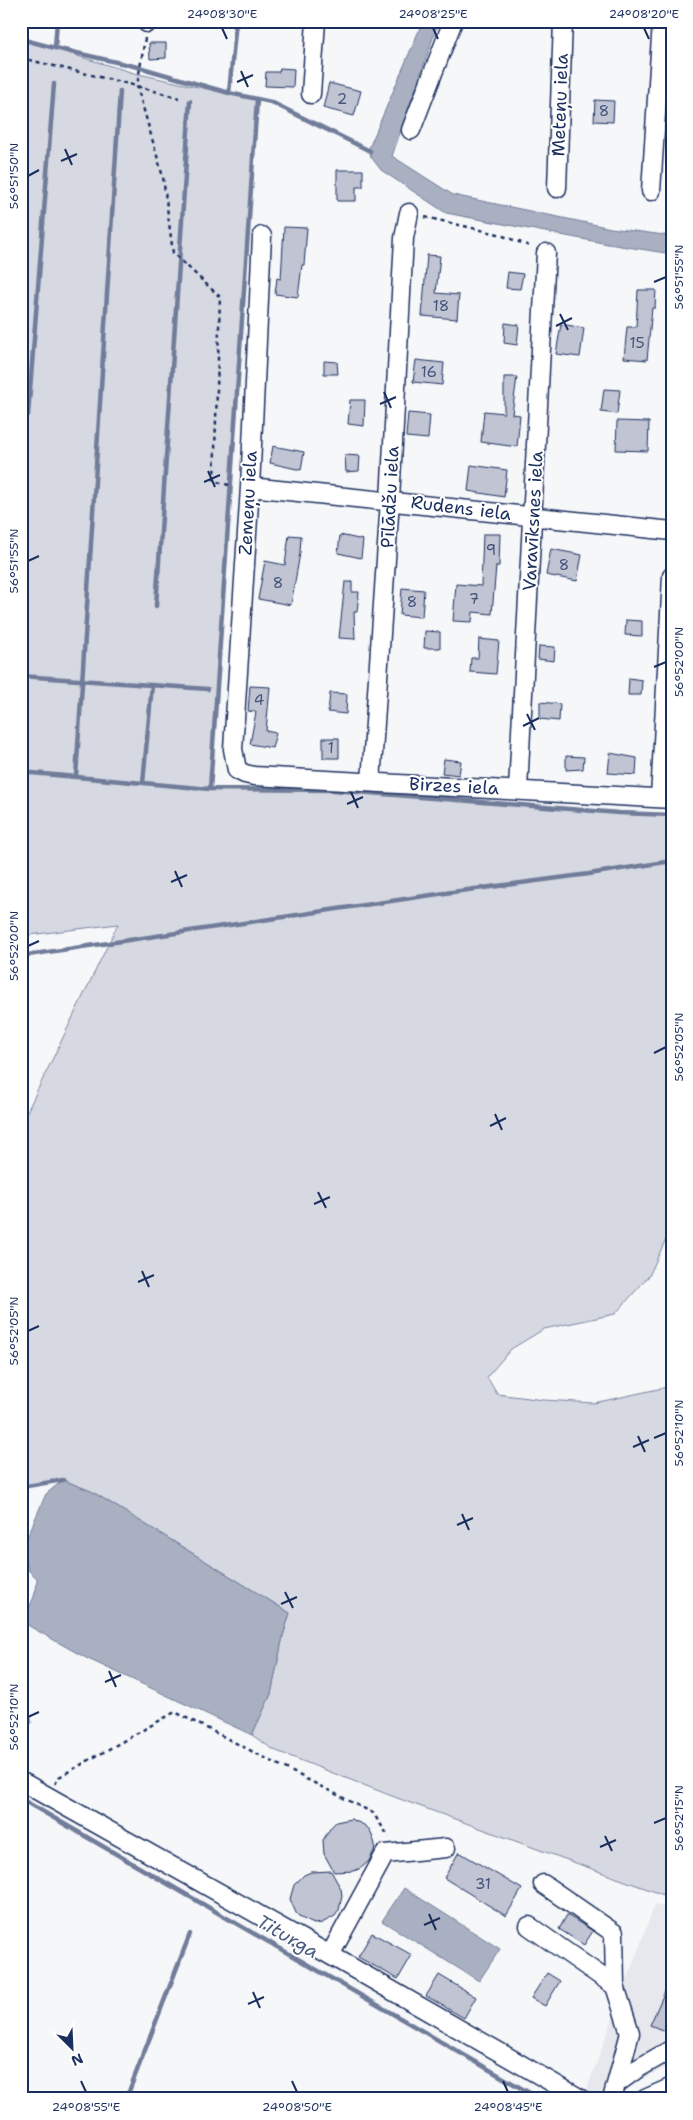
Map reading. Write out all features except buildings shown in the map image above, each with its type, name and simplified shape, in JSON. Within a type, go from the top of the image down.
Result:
[{"type":"street","points":[[311,94],[316,21]]},
{"type":"street","points":[[411,130],[453,21]]},
{"type":"street","name":"Meteņu iela","points":[[557,188],[563,21]]},
{"type":"street","points":[[651,191],[662,21]]},
{"type":"street","name":"Pīlādžu iela","points":[[372,782],[404,238],[409,213]]},
{"type":"street","name":"Zemeņu iela","points":[[237,770],[233,749],[250,487],[262,236]]},
{"type":"street","name":"Varavīksnes iela","points":[[518,790],[546,253]]},
{"type":"street","name":"Rudens iela","points":[[250,487],[390,500],[672,531]]},
{"type":"street","points":[[666,799],[672,576]]},
{"type":"street","name":"Birzes iela","points":[[237,770],[254,776],[666,799]]},
{"type":"street","points":[[24,1783],[330,1954],[581,2099]]},
{"type":"street","points":[[330,1954],[385,1854],[446,1848]]},
{"type":"street","points":[[542,1884],[614,1933],[614,1986],[630,2033],[614,2092]]},
{"type":"street","points":[[529,1926],[614,1986]]},
{"type":"street","points":[[614,2092],[636,2069],[672,2049]]},
{"type":"street","points":[[645,2099],[672,2087]]},
{"type":"path","points":[[147,22],[137,86],[163,176],[173,253],[220,297],[214,481],[230,486],[250,487]]},
{"type":"path","points":[[21,58],[179,98]]},
{"type":"path","points":[[409,213],[498,234],[546,253]]},
{"type":"path","points":[[49,1796],[59,1777],[175,1712],[261,1758],[373,1812],[399,1853]]},
{"type":"shaded area","points":[[21,39],[134,73],[257,100],[210,789],[333,790],[619,813],[672,815],[672,1226],[649,1276],[615,1314],[544,1329],[511,1349],[487,1377],[497,1394],[544,1400],[594,1403],[672,1386],[672,1898],[397,1798],[274,1750],[252,1735],[271,1694],[283,1636],[290,1613],[91,1491],[63,1480],[21,1487],[21,1124],[118,924],[21,936]]},
{"type":"shaded area","points":[[21,1675],[32,1723],[21,1730]]},
{"type":"shaded area","points":[[655,1904],[672,1911],[672,2065],[598,2099],[583,2099]]},
{"type":"water","points":[[423,21],[439,21],[392,156],[453,195],[611,228],[672,236],[672,254],[608,244],[446,213],[381,170],[371,157],[369,148]]},
{"type":"water","points":[[63,1480],[91,1491],[290,1613],[283,1636],[271,1694],[252,1735],[86,1658],[29,1626],[25,1619],[35,1595],[37,1578],[29,1571],[22,1549],[46,1494]]},
{"type":"water","points":[[404,1888],[500,1949],[479,1981],[382,1921]]},
{"type":"waterway","points":[[57,21],[55,48],[142,68],[229,93]]},
{"type":"waterway","points":[[236,21],[229,93],[271,102],[370,151]]},
{"type":"waterway","points":[[21,39],[55,48]]},
{"type":"waterway","points":[[28,415],[54,84]]},
{"type":"waterway","points":[[76,777],[120,91]]},
{"type":"waterway","points":[[257,100],[210,789],[333,790],[619,813],[672,815]]},
{"type":"waterway","points":[[156,606],[190,101]]},
{"type":"waterway","points":[[21,676],[208,689]]},
{"type":"waterway","points":[[143,783],[152,685]]},
{"type":"waterway","points":[[21,772],[210,789]]},
{"type":"waterway","points":[[21,956],[672,861]]},
{"type":"waterway","points":[[21,1487],[63,1480]]},
{"type":"waterway","name":"Titurga","points":[[21,1799],[540,2099]]},
{"type":"waterway","points":[[126,2099],[190,1934]]}]
